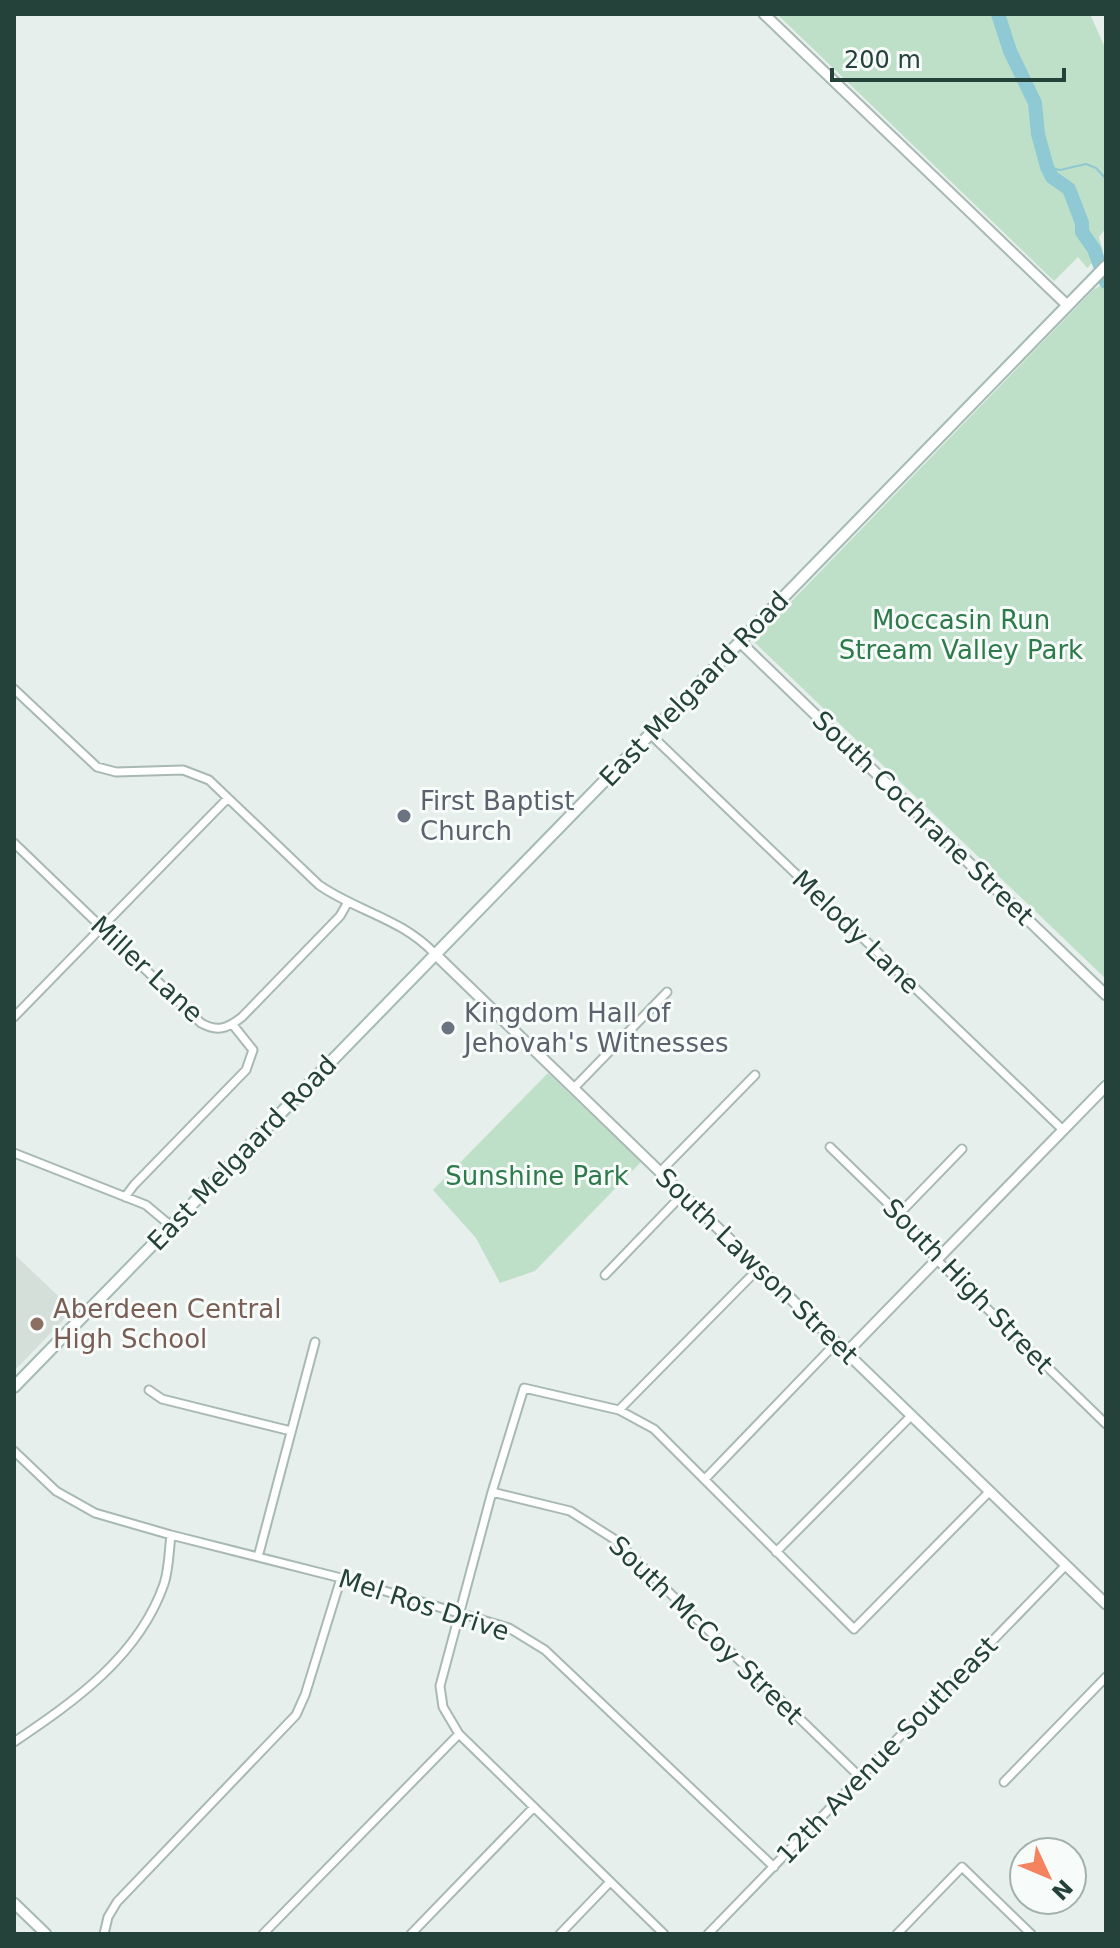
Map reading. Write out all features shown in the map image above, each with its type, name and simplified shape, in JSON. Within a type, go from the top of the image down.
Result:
[{"type":"main road","name":"East Melgaard Road","points":[[14,1387],[1106,266]]},
{"type":"street","points":[[764,14],[1067,305]]},
{"type":"street","name":"South Cochrane Street","points":[[740,642],[1106,995]]},
{"type":"street","name":"South Lawson Street","points":[[14,689],[97,767],[116,772],[192,772],[209,780],[300,869],[326,890],[408,930],[1105,1602]]},
{"type":"street","name":"Melody Lane","points":[[650,734],[1063,1130]]},
{"type":"street","points":[[14,1017],[228,798]]},
{"type":"street","name":"Miller Lane","points":[[14,843],[201,1023],[219,1029],[233,1025],[340,916],[348,902]]},
{"type":"street","points":[[574,1088],[667,992]]},
{"type":"street","points":[[14,1002],[22,1009]]},
{"type":"street","points":[[125,1197],[246,1070],[253,1050],[233,1025]]},
{"type":"street","points":[[660,1172],[755,1075]]},
{"type":"street","points":[[846,1353],[1106,1086]]},
{"type":"street","name":"South High Street","points":[[830,1147],[899,1214],[937,1260],[1106,1424]]},
{"type":"street","points":[[899,1214],[962,1149]]},
{"type":"street","points":[[14,1153],[146,1205],[171,1226]]},
{"type":"street","points":[[605,1275],[683,1194]]},
{"type":"street","points":[[619,1410],[759,1268]]},
{"type":"street","points":[[258,1557],[315,1342]]},
{"type":"street","points":[[705,1479],[836,1343]]},
{"type":"street","points":[[664,1934],[459,1734],[443,1707],[440,1686],[492,1492],[524,1388],[619,1410],[654,1429],[854,1629],[989,1492]]},
{"type":"street","points":[[149,1390],[162,1399],[291,1431]]},
{"type":"street","points":[[776,1552],[911,1416]]},
{"type":"street","name":"Mel Ros Drive","points":[[14,1451],[47,1483],[74,1503],[95,1513],[341,1578],[509,1628],[545,1650],[774,1867]]},
{"type":"street","name":"South McCoy Street","points":[[492,1492],[570,1511],[614,1539],[860,1777]]},
{"type":"street","points":[[14,1742],[69,1704],[131,1644],[149,1617],[165,1581],[171,1535]]},
{"type":"street","name":"12th Avenue Southeast","points":[[708,1934],[1066,1565]]},
{"type":"street","points":[[104,1934],[108,1917],[117,1902],[296,1715],[341,1578]]},
{"type":"street","points":[[1004,1782],[1106,1677]]},
{"type":"street","points":[[263,1934],[459,1734]]},
{"type":"street","points":[[411,1934],[534,1807]]},
{"type":"street","points":[[897,1934],[962,1867],[1031,1934]]},
{"type":"street","points":[[560,1934],[610,1882]]},
{"type":"street","points":[[14,1903],[46,1934]]},
{"type":"shaded area","name":"Aberdeen Central High School","points":[[14,1254],[73,1310],[14,1371]]},
{"type":"green space","points":[[777,14],[1090,14],[1106,50],[1106,228],[1099,237],[1103,251],[1087,268],[1078,257],[1054,281]]},
{"type":"green space","name":"Moccasin Run Stream Valley Park","points":[[1106,283],[1106,979],[753,641],[1094,289]]},
{"type":"green space","name":"Sunshine Park","points":[[548,1073],[641,1162],[535,1271],[500,1283],[476,1238],[433,1190]]},
{"type":"waterway","points":[[998,14],[1010,51],[1035,103],[1038,134],[1047,167],[1052,177],[1069,189],[1082,223],[1082,232],[1094,249],[1106,282]]},
{"type":"waterway","points":[[1047,167],[1060,170],[1086,164],[1096,168],[1106,179]]},
{"type":"place","name":"First Baptist Church","points":[[404,816]]},
{"type":"place","name":"Kingdom Hall of Jehovah's Witnesses","points":[[448,1028]]},
{"type":"place","name":"Aberdeen Central High School","points":[[37,1324]]}]
